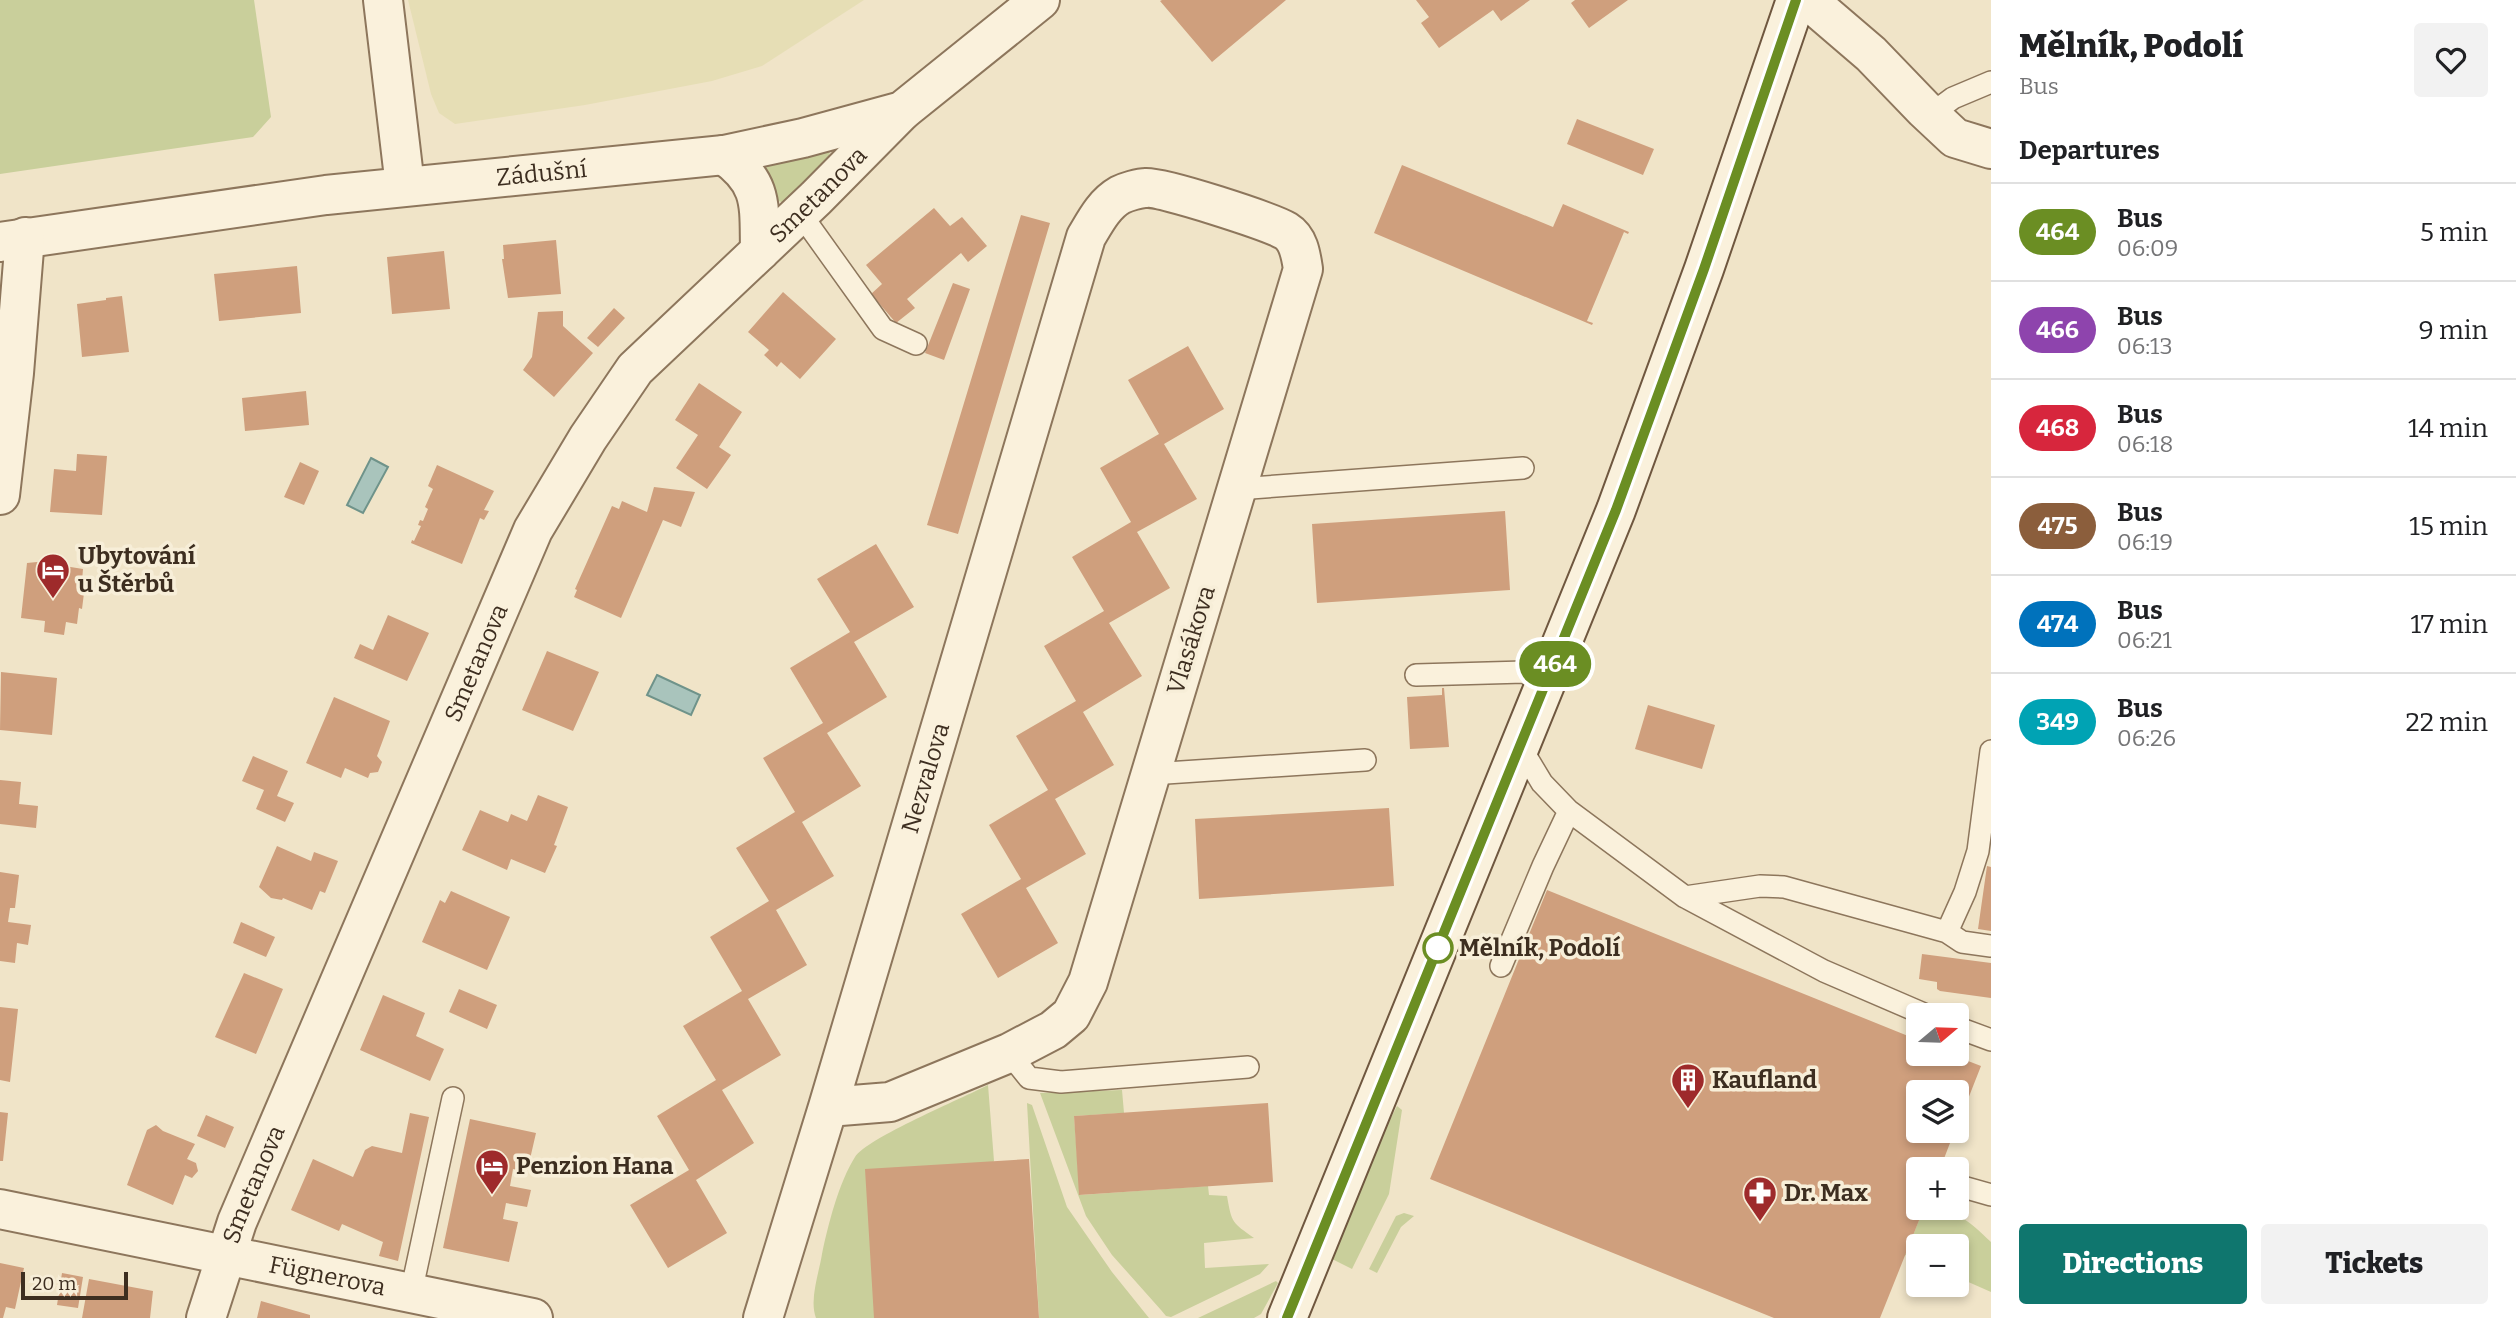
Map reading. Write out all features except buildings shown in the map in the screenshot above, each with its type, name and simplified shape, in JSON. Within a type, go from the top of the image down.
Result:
[{"type":"street","points":[[383,0],[405,186]]},
{"type":"street","name":"Zádušní","points":[[13,239],[326,195],[724,155],[803,138],[902,111],[1040,0]]},
{"type":"street","points":[[1287,1318],[1616,510],[1704,269],[1796,0]]},
{"type":"street","points":[[1808,0],[1871,54],[1955,138],[1991,149]]},
{"type":"street","name":"Smetanova","points":[[206,1318],[237,1222],[533,530],[588,438],[635,369],[800,213],[902,111]]},
{"type":"street","points":[[724,155],[742,167],[753,184],[759,216],[760,251]]},
{"type":"street","name":"Vlasákova","points":[[828,1108],[890,1102],[1009,1053],[1053,1030],[1071,1015],[1088,982],[1303,269],[1299,248],[1288,232],[1229,211],[1146,187],[1119,196],[1099,215],[1086,237]]},
{"type":"street","name":"Nezvalova","points":[[763,1318],[828,1108],[1086,237]]},
{"type":"street","points":[[0,495],[13,239]]},
{"type":"street","name":"Fügnerova","points":[[0,1209],[411,1293],[478,1313],[533,1318]]},
{"type":"lane","points":[[1930,115],[1953,98],[1991,82]]},
{"type":"lane","points":[[800,213],[883,328],[916,344]]},
{"type":"lane","points":[[1237,489],[1523,468]]},
{"type":"lane","points":[[1416,675],[1524,673],[1546,685]]},
{"type":"lane","points":[[1521,748],[1542,783],[1569,811],[1685,897],[1824,971],[1906,1006]]},
{"type":"lane","points":[[1947,932],[1984,852],[1991,751]]},
{"type":"lane","points":[[1151,774],[1365,760]]},
{"type":"lane","points":[[1501,966],[1569,811]]},
{"type":"lane","points":[[1685,897],[1760,886],[1784,887],[1947,932],[1962,942],[1991,946]]},
{"type":"lane","points":[[1969,1032],[1991,1041]]},
{"type":"lane","points":[[1009,1053],[1029,1078],[1061,1082],[1248,1067]]},
{"type":"lane","points":[[411,1293],[453,1098]]},
{"type":"lane","points":[[1969,1189],[1991,1195]]},
{"type":"shaded area","points":[[408,0],[864,0],[762,66],[712,81],[585,105],[455,124],[439,113],[431,94]]},
{"type":"green space","points":[[0,0],[254,0],[271,117],[253,137],[0,174]]},
{"type":"green space","points":[[830,151],[828,162],[785,203],[778,201],[764,169],[774,162]]},
{"type":"green space","points":[[988,1085],[994,1161],[874,1318],[816,1318],[814,1295],[827,1230],[839,1191],[855,1157],[896,1129]]},
{"type":"green space","points":[[1122,1090],[1124,1113],[1074,1116],[1080,1195],[1208,1186],[1209,1195],[1227,1196],[1234,1222],[1254,1238],[1204,1243],[1205,1268],[1269,1264],[1260,1274],[1171,1317],[1166,1316],[1112,1255],[1086,1216],[1040,1093]]},
{"type":"green space","points":[[1027,1103],[1032,1105],[1067,1207],[1112,1272],[1149,1318],[1039,1318]]},
{"type":"green space","points":[[1397,1106],[1402,1110],[1389,1194],[1352,1269],[1328,1257],[1369,1161]]},
{"type":"green space","points":[[1404,1213],[1414,1216],[1401,1227],[1377,1273],[1369,1269],[1396,1216]]},
{"type":"green space","points":[[1919,1220],[1965,1220],[1976,1228],[1991,1242],[1991,1292],[1969,1282],[1969,1234],[1913,1234]]},
{"type":"green space","points":[[1276,1281],[1278,1283],[1261,1314],[1254,1318],[1198,1318]]},
{"type":"water","points":[[371,458],[388,467],[363,513],[347,505]]},
{"type":"water","points":[[657,675],[700,695],[691,715],[647,695]]},
{"type":"bus line","name":"464","points":[[1287,1318],[1616,510],[1704,269],[1796,0]]},
{"type":"place","name":"Ubytování u Štěrbů","points":[[53,600]]},
{"type":"place","name":"Mělník, Podolí","points":[[1438,948]]},
{"type":"place","name":"Kaufland","points":[[1688,1110]]},
{"type":"place","name":"Penzion Hana","points":[[492,1196]]},
{"type":"place","name":"Dr. Max","points":[[1760,1223]]}]
